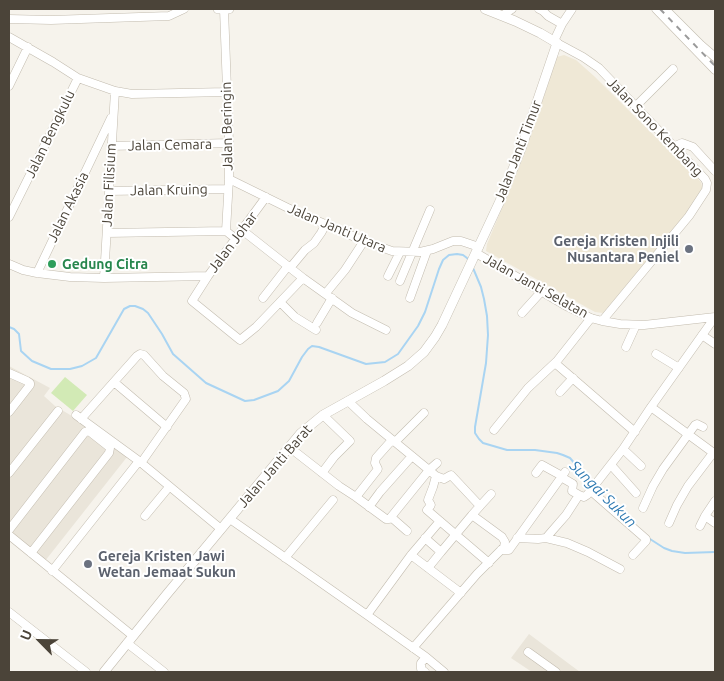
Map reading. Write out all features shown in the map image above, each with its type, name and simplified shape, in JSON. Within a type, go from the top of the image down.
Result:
[{"type":"street","points":[[9,19],[51,20],[170,12],[184,9]]},
{"type":"street","points":[[218,9],[228,9]]},
{"type":"street","name":"Jalan Beringin","points":[[224,9],[229,144],[226,231]]},
{"type":"street","points":[[485,9],[503,15],[556,42],[562,24],[572,9]]},
{"type":"street","points":[[503,15],[512,9]]},
{"type":"street","points":[[539,9],[562,24]]},
{"type":"street","points":[[656,9],[715,70]]},
{"type":"street","points":[[665,9],[701,46],[715,57]]},
{"type":"street","points":[[9,37],[78,78],[115,91],[132,94],[227,92]]},
{"type":"street","name":"Jalan Sono Kembang","points":[[556,42],[599,68],[707,183],[706,190],[689,216],[602,321]]},
{"type":"street","name":"Jalan Janti Timur","points":[[476,252],[500,202],[556,42]]},
{"type":"street","points":[[9,86],[28,47]]},
{"type":"street","points":[[635,107],[673,69]]},
{"type":"street","name":"Jalan Bengkulu","points":[[9,217],[78,78]]},
{"type":"street","name":"Jalan Filisium","points":[[104,278],[115,91]]},
{"type":"street","name":"Jalan Akasia","points":[[37,273],[113,114]]},
{"type":"street","points":[[673,147],[682,143],[693,148],[715,171]]},
{"type":"street","name":"Jalan Cemara","points":[[111,146],[229,144]]},
{"type":"street","name":"Jalan Janti Utara","points":[[229,179],[290,209],[384,248],[400,252],[420,252],[453,241],[461,241],[476,252]]},
{"type":"street","name":"Jalan Kruing","points":[[109,191],[228,189]]},
{"type":"street","name":"Jalan Johar","points":[[9,264],[37,273],[70,277],[208,276],[266,197]]},
{"type":"street","points":[[400,281],[430,210]]},
{"type":"street","points":[[263,298],[289,267],[314,243],[326,224]]},
{"type":"street","points":[[242,230],[303,278],[352,313],[386,330]]},
{"type":"street","points":[[107,232],[226,231],[236,239]]},
{"type":"street","points":[[280,302],[295,316],[317,327],[329,296],[364,241]]},
{"type":"street","points":[[410,298],[427,251]]},
{"type":"street","points":[[388,276],[400,252]]},
{"type":"street","name":"Jalan Janti Barat","points":[[104,672],[301,433],[322,414],[400,371],[424,352],[442,325],[476,252]]},
{"type":"street","name":"Jalan Janti Selatan","points":[[476,252],[568,307],[602,321],[636,325],[715,317]]},
{"type":"street","points":[[208,276],[192,301],[240,340],[256,327],[303,278]]},
{"type":"street","points":[[522,312],[541,292]]},
{"type":"street","points":[[536,473],[544,461],[573,484],[572,491],[584,497],[591,491],[623,450],[715,317]]},
{"type":"street","points":[[494,430],[528,388],[555,363],[591,318]]},
{"type":"street","points":[[626,347],[636,325]]},
{"type":"street","points":[[702,335],[715,344]]},
{"type":"street","points":[[52,571],[140,462],[185,401],[186,396],[184,393],[163,376],[144,355],[140,354],[79,417],[140,462],[221,529]]},
{"type":"street","points":[[656,354],[679,368]]},
{"type":"street","points":[[555,363],[635,432]]},
{"type":"street","points":[[9,373],[30,383],[9,412]]},
{"type":"street","points":[[560,392],[573,378]]},
{"type":"street","points":[[114,382],[167,427]]},
{"type":"street","points":[[348,401],[433,473],[443,479],[451,475],[480,506]]},
{"type":"street","points":[[651,407],[714,454],[688,486],[669,523]]},
{"type":"street","points":[[9,473],[58,411]]},
{"type":"street","points":[[356,497],[378,469],[375,463],[376,458],[424,412]]},
{"type":"street","points":[[322,414],[350,441],[334,457],[322,473]]},
{"type":"street","points":[[643,508],[663,469],[696,424],[703,427]]},
{"type":"street","points":[[9,530],[85,432],[89,431],[108,446],[109,453],[30,553]]},
{"type":"street","points":[[289,447],[339,486],[386,519],[392,517],[433,473]]},
{"type":"street","points":[[623,450],[641,466]]},
{"type":"street","points":[[369,507],[412,456]]},
{"type":"street","points":[[436,463],[433,473],[433,487],[428,500],[431,506],[428,510],[488,562]]},
{"type":"street","points":[[611,464],[636,493]]},
{"type":"street","points":[[501,550],[509,550],[563,475]]},
{"type":"street","points":[[146,516],[169,487]]},
{"type":"street","points":[[591,491],[646,539],[634,555]]},
{"type":"street","points":[[428,568],[491,494]]},
{"type":"street","points":[[546,538],[566,515],[579,495]]},
{"type":"street","points":[[285,558],[333,500]]},
{"type":"street","points":[[700,526],[704,516],[715,500]]},
{"type":"street","points":[[413,648],[488,562],[504,547],[505,542],[502,536],[472,515]]},
{"type":"street","points":[[704,516],[715,523]]},
{"type":"street","points":[[392,517],[408,531]]},
{"type":"street","points":[[230,519],[426,657],[444,672]]},
{"type":"street","points":[[367,615],[411,555],[440,521]]},
{"type":"street","points":[[9,535],[130,639],[164,672]]},
{"type":"street","points":[[425,538],[441,552]]},
{"type":"street","points":[[518,538],[546,538],[574,546],[620,569]]},
{"type":"street","points":[[411,555],[461,593]]},
{"type":"street","points":[[9,612],[86,672]]},
{"type":"street","points":[[528,652],[556,672]]},
{"type":"street","points":[[425,672],[421,669],[421,663],[426,657]]},
{"type":"shaded area","points":[[564,55],[576,60],[594,76],[701,182],[703,190],[698,199],[603,313],[595,312],[486,251],[487,244],[525,153],[557,57]]},
{"type":"shaded area","points":[[9,366],[50,388],[44,396],[55,406],[82,422],[127,457],[45,561],[38,555],[34,561],[9,541]]},
{"type":"shaded area","points":[[529,634],[580,672],[532,672],[511,658]]},
{"type":"green space","points":[[65,377],[87,395],[73,411],[51,393]]},
{"type":"waterway","name":"Sungai Sukun","points":[[9,327],[19,334],[21,351],[32,361],[51,369],[70,369],[82,366],[96,358],[124,309],[135,306],[148,313],[173,354],[206,383],[245,401],[254,400],[278,391],[289,381],[302,357],[312,346],[366,364],[385,362],[398,354],[418,326],[425,312],[443,260],[449,255],[457,254],[463,255],[469,261]]},
{"type":"waterway","name":"Sungai Sukun","points":[[473,268],[484,299],[488,335],[486,363],[475,433],[483,443],[507,450],[535,450],[557,453],[570,458],[592,484]]},
{"type":"waterway","name":"Sungai Sukun","points":[[650,539],[672,551],[685,553],[715,552]]},
{"type":"railway","points":[[660,9],[715,66]]},
{"type":"place","name":"Gereja Kristen Injili Nusantara Peniel","points":[[689,249]]},
{"type":"place","name":"Gedung Citra","points":[[52,264]]},
{"type":"place","name":"Gereja Kristen Jawi Wetan Jemaat Sukun","points":[[88,564]]}]
